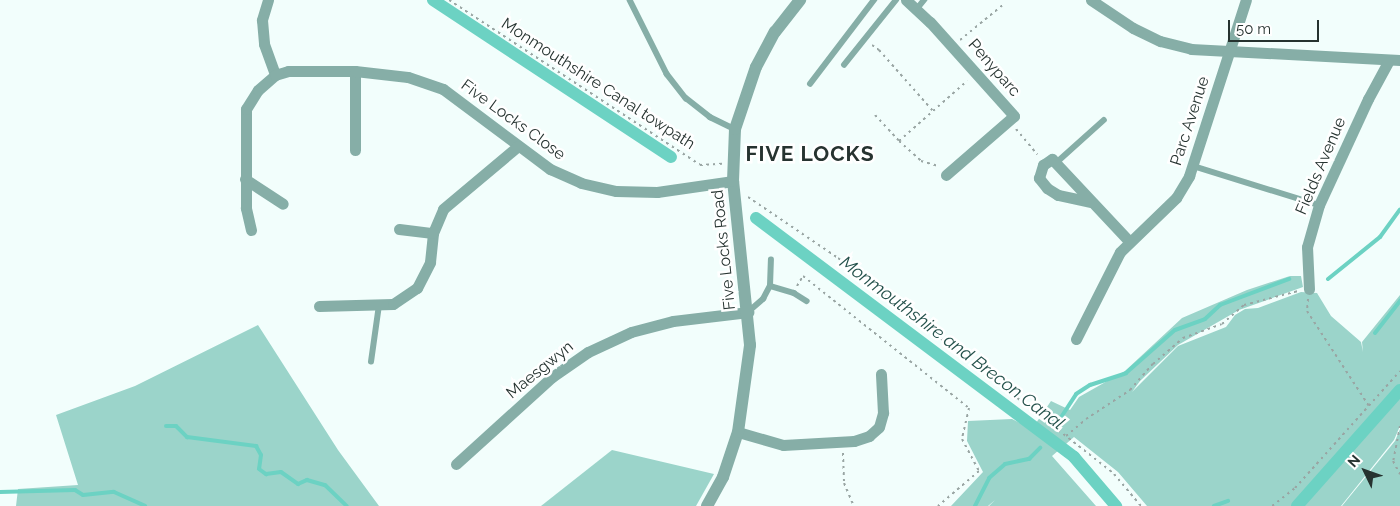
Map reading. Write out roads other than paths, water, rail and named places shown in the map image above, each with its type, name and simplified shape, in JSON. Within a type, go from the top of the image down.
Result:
[{"type":"street","points":[[251,230],[245,179],[246,109],[258,90],[275,75],[264,44],[262,20],[268,0]]},
{"type":"street","name":"Five Locks Road","points":[[707,506],[723,477],[738,432],[746,387],[750,345],[733,181],[732,163],[735,129],[756,67],[775,32],[800,0]]},
{"type":"street","name":"Penyparc","points":[[906,0],[953,47],[1014,116],[948,173]]},
{"type":"street","points":[[1092,0],[1133,28],[1160,41],[1191,49],[1230,53],[1394,61]]},
{"type":"street","name":"Parc Avenue","points":[[1076,339],[1120,252],[1129,241],[1152,224],[1176,198],[1193,166],[1246,0]]},
{"type":"street","name":"Fields Avenue","points":[[1309,289],[1306,247],[1319,205],[1368,99],[1394,61]]},
{"type":"street","name":"Five Locks Close","points":[[275,75],[307,70],[355,71],[408,77],[443,89],[479,113],[518,146],[550,169],[581,183],[616,192],[657,192],[733,181]]},
{"type":"street","points":[[355,71],[355,150]]},
{"type":"street","points":[[319,306],[394,304],[417,288],[430,262],[433,233],[442,209],[518,146]]},
{"type":"street","points":[[1090,202],[1058,195],[1047,188],[1039,178],[1051,163],[1090,202],[1129,241]]},
{"type":"street","points":[[245,179],[283,204]]},
{"type":"street","points":[[399,229],[433,233]]},
{"type":"street","name":"Maesgwyn","points":[[456,464],[552,378],[588,352],[631,332],[665,323],[748,312]]},
{"type":"street","points":[[738,432],[783,445],[843,441],[869,436],[879,427],[883,412],[882,374]]},
{"type":"lane","points":[[630,0],[667,74],[686,98],[710,117],[735,129]]},
{"type":"lane","points":[[810,84],[874,0]]},
{"type":"lane","points":[[844,65],[896,0]]},
{"type":"lane","points":[[916,10],[924,0]]},
{"type":"lane","points":[[1051,163],[1104,120]]},
{"type":"lane","points":[[1193,166],[1319,205]]},
{"type":"lane","points":[[748,312],[763,299],[770,286],[771,260]]},
{"type":"lane","points":[[770,286],[794,293],[807,301]]},
{"type":"lane","points":[[371,362],[379,305]]},
{"type":"waterway","points":[[433,0],[671,157]]},
{"type":"waterway","points":[[1328,279],[1380,237],[1400,209]]},
{"type":"waterway","name":"Monmouthshire and Brecon Canal","points":[[756,218],[1074,457],[1116,506]]},
{"type":"waterway","points":[[1058,422],[1076,394],[1090,385],[1126,373],[1175,330],[1205,319],[1220,305],[1289,279]]},
{"type":"waterway","points":[[1375,333],[1400,301]]},
{"type":"waterway","name":"Monmouthshire and Brecon Canal","points":[[1297,506],[1400,390]]},
{"type":"waterway","points":[[166,426],[176,426],[187,437],[256,446],[261,455],[259,469],[266,474],[281,472],[298,484],[307,480],[325,485],[347,506]]},
{"type":"waterway","points":[[975,506],[989,478],[1005,464],[1029,459],[1040,448]]},
{"type":"waterway","points":[[0,492],[75,490],[83,495],[114,492],[145,506]]},
{"type":"waterway","points":[[1214,506],[1228,501]]},
{"type":"district","name":"FIVE LOCKS","points":[[810,154]]}]
